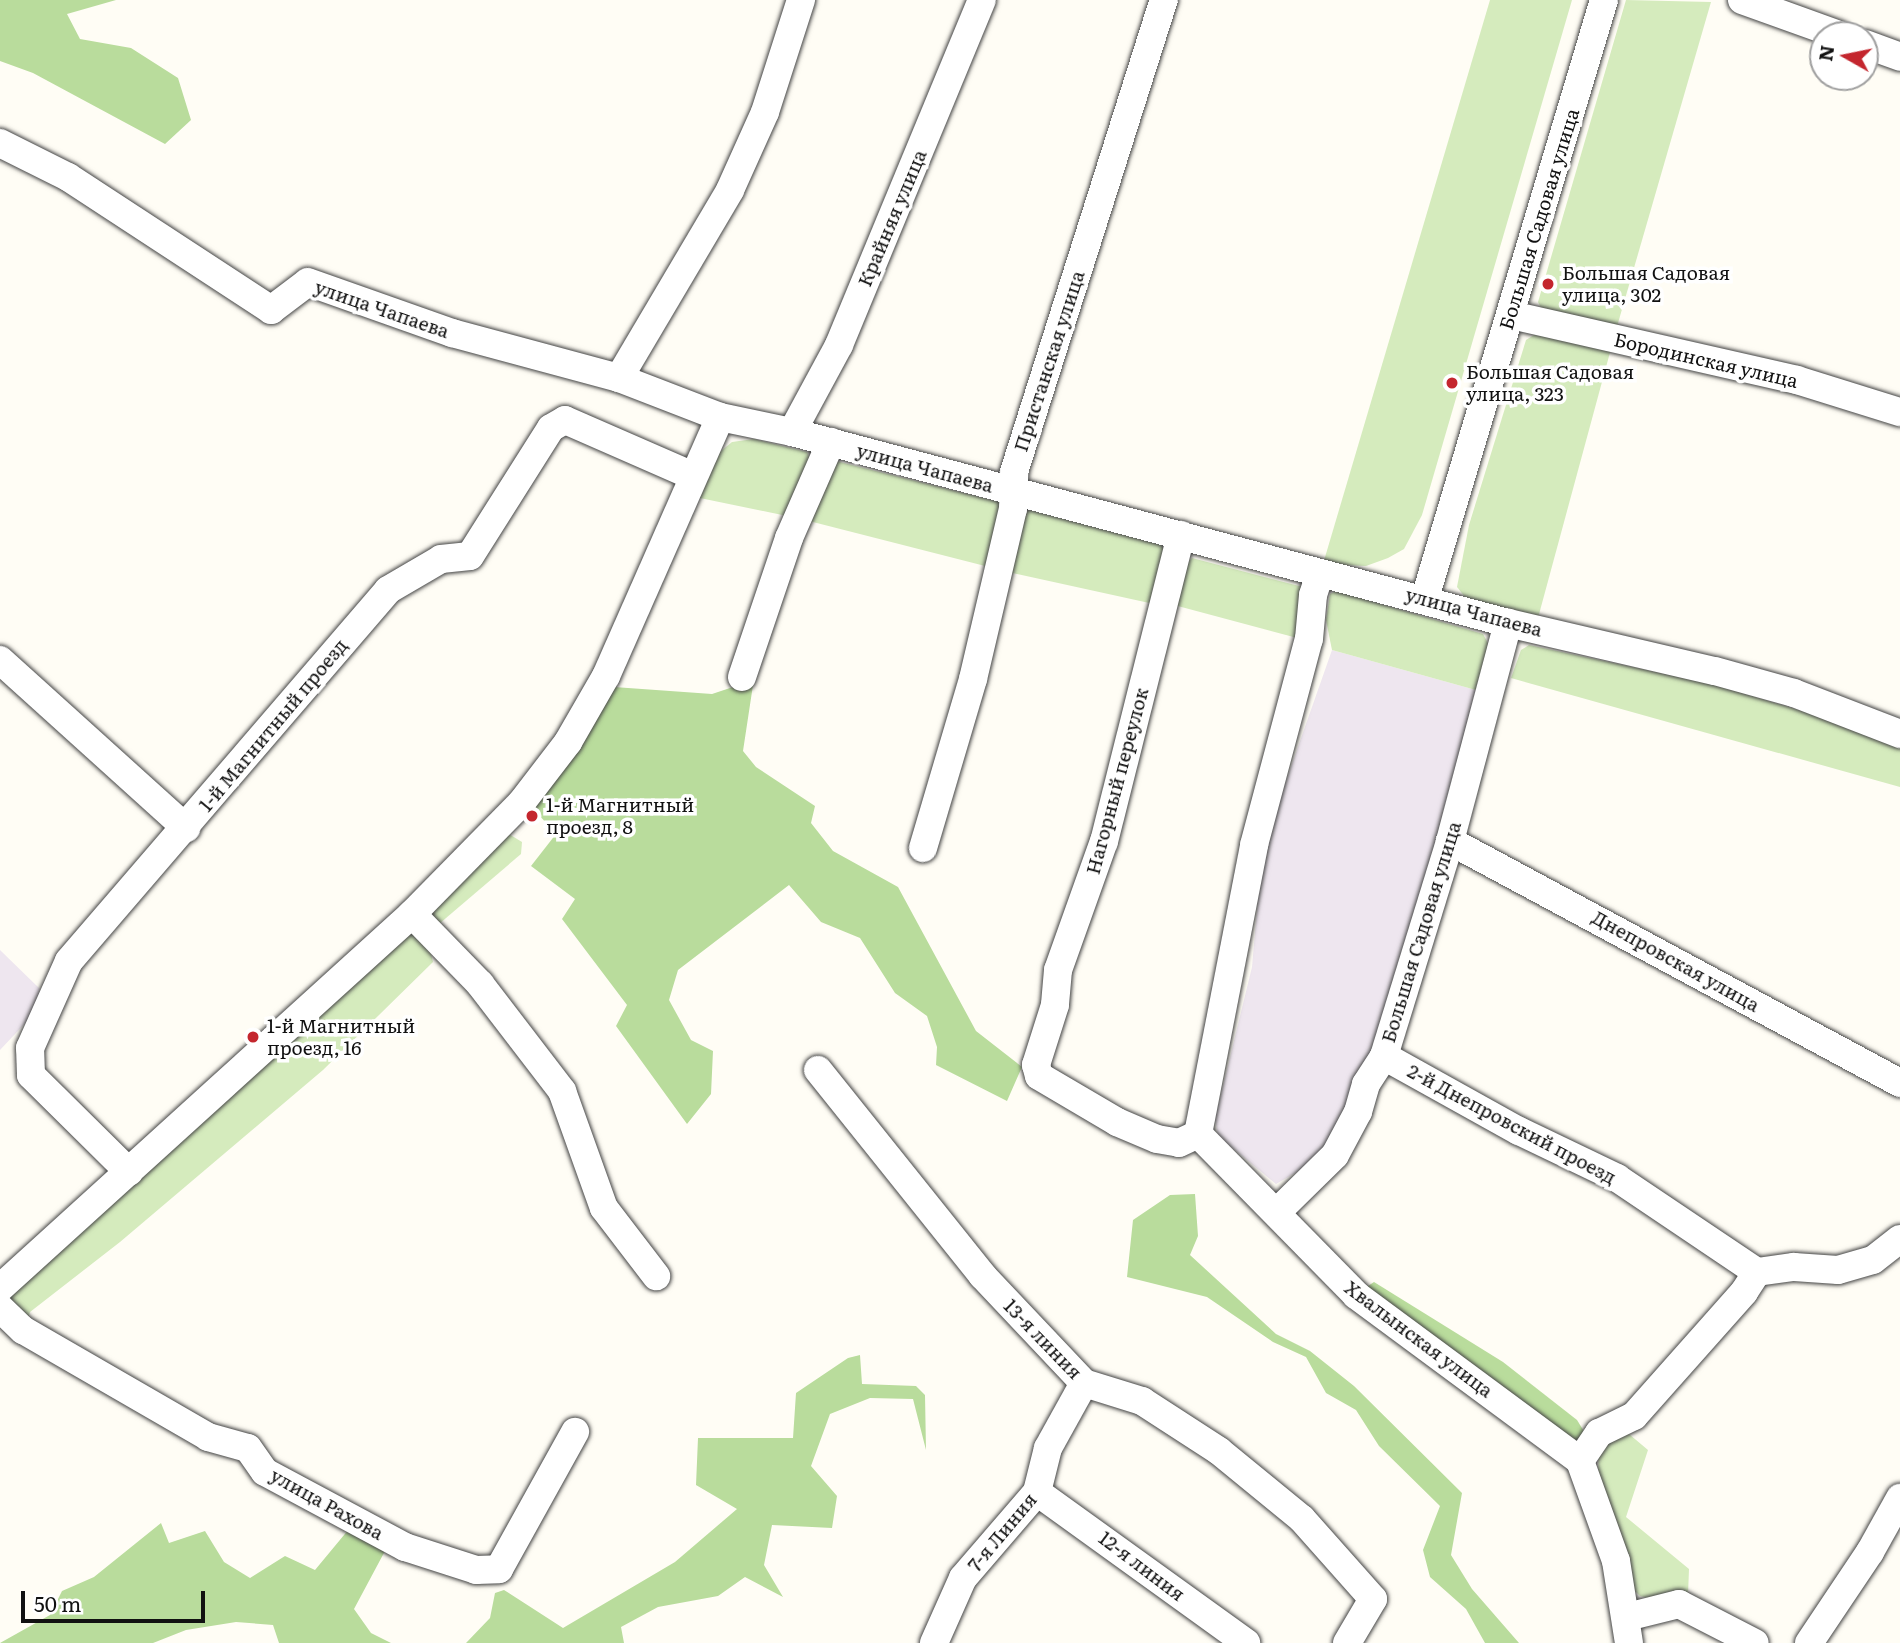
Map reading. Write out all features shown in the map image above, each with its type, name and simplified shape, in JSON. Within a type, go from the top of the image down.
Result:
[{"type":"street","points":[[619,379],[730,190],[765,113],[801,0]]},
{"type":"street","name":"Крайняя улица","points":[[792,432],[839,345],[982,0]]},
{"type":"street","name":"Пристанская улица","points":[[923,848],[973,679],[1014,491],[1014,472],[1164,0]]},
{"type":"street","name":"Большая Садовая улица","points":[[1425,598],[1604,0]]},
{"type":"street","points":[[1742,0],[1809,24]]},
{"type":"street","points":[[1879,49],[1900,57]]},
{"type":"street","name":"улица Чапаева","points":[[0,143],[68,177],[271,310],[308,282],[452,333],[619,379],[720,417],[831,442],[1320,573],[1425,598],[1508,623],[1728,674],[1794,693],[1900,734]]},
{"type":"street","name":"Бородинская улица","points":[[1511,315],[1797,380],[1900,412]]},
{"type":"street","points":[[0,1288],[412,914],[522,802],[568,742],[606,676],[691,475],[720,417]]},
{"type":"street","name":"1-й Магнитный проезд","points":[[129,1172],[31,1075],[30,1048],[69,961],[388,590],[441,559],[470,556],[551,428],[565,420],[691,475]]},
{"type":"street","points":[[742,677],[789,538],[831,442]]},
{"type":"street","name":"Нагорный переулок","points":[[1181,535],[1104,841],[1058,970],[1055,1005],[1036,1065],[1040,1076],[1117,1122],[1157,1139],[1179,1143],[1198,1134]]},
{"type":"street","points":[[1198,1134],[1198,1116],[1254,845],[1309,639],[1313,595],[1320,573]]},
{"type":"street","name":"Большая Садовая улица","points":[[1277,1212],[1335,1155],[1358,1112],[1366,1084],[1384,1056],[1450,841],[1508,623]]},
{"type":"street","points":[[0,660],[186,828]]},
{"type":"street","name":"Днепровская улица","points":[[1450,841],[1900,1083]]},
{"type":"street","points":[[412,914],[480,984],[562,1091],[604,1208],[656,1276]]},
{"type":"street","name":"2-й Днепровский проезд","points":[[1384,1056],[1519,1131],[1617,1178],[1757,1272]]},
{"type":"street","name":"13-я линия","points":[[818,1070],[982,1275],[1084,1382],[1142,1401],[1219,1451],[1302,1519],[1373,1600],[1347,1643]]},
{"type":"street","name":"Хвалынская улица","points":[[1198,1134],[1277,1212],[1291,1232],[1356,1295],[1580,1461]]},
{"type":"street","points":[[1755,1643],[1679,1604],[1628,1630],[1616,1561],[1600,1524],[1589,1475],[1580,1461],[1599,1433],[1634,1416],[1745,1292],[1757,1272],[1794,1267],[1838,1270],[1872,1260],[1900,1239]]},
{"type":"street","name":"улица Рахова","points":[[0,1308],[23,1330],[208,1437],[248,1448],[264,1472],[405,1547],[476,1570],[499,1569],[575,1432]]},
{"type":"street","name":"7-я Линия","points":[[933,1643],[963,1578],[1037,1492],[1048,1448],[1084,1382]]},
{"type":"street","name":"12-я линия","points":[[1037,1492],[1246,1643]]},
{"type":"street","points":[[1809,1643],[1870,1552],[1900,1498]]},
{"type":"shaded area","points":[[1332,650],[1483,692],[1376,1053],[1323,1157],[1276,1184],[1218,1136],[1215,1119],[1252,967],[1260,875],[1273,818]]},
{"type":"shaded area","points":[[0,950],[40,989],[33,1015],[0,1050]]},
{"type":"green space","points":[[0,0],[116,0],[67,14],[80,39],[131,48],[178,78],[191,120],[165,144],[33,73],[0,61]]},
{"type":"green space","points":[[1490,0],[1572,0],[1422,515],[1404,549],[1388,558],[1366,566],[1323,564]]},
{"type":"green space","points":[[1626,0],[1711,2],[1616,330],[1542,310],[1538,302]]},
{"type":"green space","points":[[1534,335],[1612,345],[1538,618],[1465,597],[1457,587],[1469,525],[1526,340]]},
{"type":"green space","points":[[754,439],[807,452],[812,464],[787,516],[695,497],[715,456],[732,442]]},
{"type":"green space","points":[[836,461],[999,502],[1003,509],[989,567],[809,521]]},
{"type":"green space","points":[[1029,510],[1161,545],[1167,553],[1163,606],[1008,572],[1021,517]]},
{"type":"green space","points":[[1192,558],[1303,587],[1301,639],[1174,605],[1183,567]]},
{"type":"green space","points":[[1336,591],[1483,634],[1490,647],[1483,692],[1332,650],[1326,620],[1330,594]]},
{"type":"green space","points":[[1529,645],[1712,684],[1865,730],[1900,748],[1900,787],[1511,678],[1521,650]]},
{"type":"green space","points":[[745,683],[753,685],[743,751],[756,767],[815,806],[811,823],[833,851],[898,887],[976,1031],[1022,1067],[1007,1101],[936,1065],[937,1047],[927,1016],[895,993],[860,938],[821,922],[789,885],[678,970],[669,1000],[691,1040],[713,1051],[711,1094],[687,1124],[616,1026],[627,1005],[562,919],[575,899],[531,866],[556,834],[530,805],[614,687],[712,694]]},
{"type":"green space","points":[[507,833],[522,842],[521,854],[439,924],[428,910]]},
{"type":"green space","points":[[412,932],[429,946],[433,962],[323,1070],[120,1242],[30,1312],[26,1326],[4,1294]]},
{"type":"green space","points":[[1195,1194],[1198,1236],[1190,1255],[1276,1334],[1310,1351],[1354,1386],[1462,1493],[1451,1555],[1472,1589],[1519,1643],[1485,1643],[1466,1609],[1430,1577],[1423,1550],[1440,1506],[1379,1446],[1356,1410],[1326,1393],[1306,1357],[1273,1342],[1207,1297],[1127,1277],[1133,1220],[1170,1195]]},
{"type":"green space","points":[[1374,1282],[1503,1362],[1577,1420],[1585,1433],[1577,1444],[1370,1296],[1368,1286]]},
{"type":"green space","points":[[860,1355],[862,1384],[916,1386],[925,1395],[926,1450],[913,1399],[870,1398],[830,1414],[811,1466],[837,1496],[832,1528],[772,1525],[764,1565],[783,1597],[745,1577],[718,1596],[658,1607],[621,1627],[624,1643],[466,1643],[490,1618],[495,1593],[504,1590],[563,1628],[675,1562],[737,1509],[696,1485],[698,1438],[793,1438],[796,1393],[848,1358]]},
{"type":"green space","points":[[1623,1429],[1648,1450],[1626,1517],[1689,1569],[1688,1595],[1655,1600],[1640,1596],[1630,1586],[1598,1472],[1599,1451]]},
{"type":"green space","points":[[161,1523],[169,1543],[205,1531],[224,1562],[250,1578],[285,1556],[315,1570],[349,1529],[385,1551],[354,1609],[371,1633],[391,1643],[279,1643],[273,1625],[236,1622],[186,1630],[153,1643],[0,1643],[50,1615],[62,1591],[94,1577]]},
{"type":"place","name":"Большая Садовая улица, 302","points":[[1548,284]]},
{"type":"place","name":"Большая Садовая улица, 323","points":[[1452,383]]},
{"type":"place","name":"1-й Магнитный проезд, 8","points":[[532,816]]},
{"type":"place","name":"1-й Магнитный проезд, 16","points":[[253,1037]]}]
